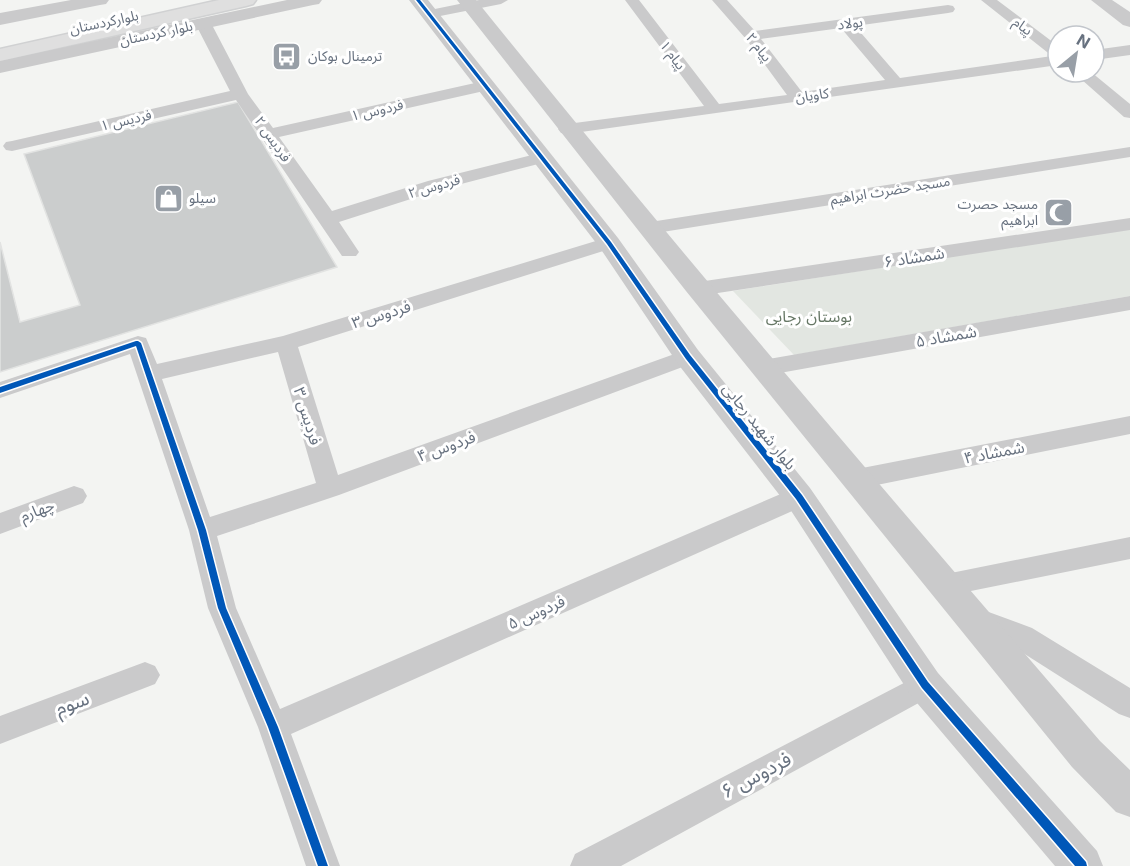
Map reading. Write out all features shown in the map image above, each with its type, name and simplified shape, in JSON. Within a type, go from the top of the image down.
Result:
[{"type":"main road","name":"بلوارکردستان","points":[[0,45],[207,0]]},
{"type":"main road","points":[[0,55],[246,0]]},
{"type":"street","name":"بلوارکردستان","points":[[0,19],[100,0]]},
{"type":"street","name":"بلوار کردستان","points":[[0,67],[313,0]]},
{"type":"street","points":[[424,7],[501,0]]},
{"type":"street","name":"پیام ۱","points":[[632,0],[715,110]]},
{"type":"street","name":"پیام ۲","points":[[720,0],[751,36],[797,97]]},
{"type":"street","name":"پیام","points":[[988,0],[1046,44]]},
{"type":"street","points":[[1100,0],[1130,21]]},
{"type":"street","points":[[468,2],[567,129],[763,368],[1086,754],[1130,798]]},
{"type":"street","name":"بلوار شهید رجایی","points":[[424,7],[540,158],[609,243],[688,357],[799,496],[925,685],[1082,866]]},
{"type":"street","name":"پولاد","points":[[751,36],[948,9]]},
{"type":"street","name":"فردیس ۲","points":[[203,23],[240,94],[349,252]]},
{"type":"street","points":[[845,24],[896,83]]},
{"type":"street","points":[[1106,53],[1130,50]]},
{"type":"street","name":"کاویان","points":[[567,129],[1046,62]]},
{"type":"street","points":[[1095,84],[1130,113]]},
{"type":"street","name":"فردوس ۱","points":[[269,134],[484,86]]},
{"type":"street","name":"فردیس ۱","points":[[12,146],[240,94]]},
{"type":"street","name":"مسجد حضرت ابراهیم","points":[[650,228],[1130,152]]},
{"type":"street","name":"فردوس ۲","points":[[328,219],[435,185],[540,158]]},
{"type":"street","name":"شمشاد ۶","points":[[698,289],[1130,224]]},
{"type":"street","name":"فردوس ۳","points":[[149,374],[286,343],[609,243]]},
{"type":"street","name":"شمشاد ۵","points":[[763,368],[1130,303]]},
{"type":"street","points":[[0,390],[138,343],[202,530],[222,608],[273,727],[323,866]]},
{"type":"street","name":"فردیس ۳","points":[[286,343],[330,488]]},
{"type":"street","name":"فردوس ۴","points":[[202,530],[330,488],[688,357]]},
{"type":"street","name":"شمشاد ۴","points":[[857,479],[1130,425]]},
{"type":"street","name":"چهارم","points":[[0,524],[75,496]]},
{"type":"street","name":"فردوس ۵","points":[[273,727],[799,496]]},
{"type":"street","points":[[946,585],[1130,548]]},
{"type":"street","points":[[973,618],[1022,637],[1130,704]]},
{"type":"street","name":"سوم","points":[[0,730],[145,675]]},
{"type":"street","name":"فردوس ۶","points":[[587,866],[925,685]]},
{"type":"green space","name":"بوستان رجایی","points":[[1130,228],[1130,296],[794,355],[733,291]]},
{"type":"building","name":"سیلو","points":[[238,102],[337,267],[0,372],[0,242],[20,322],[80,305],[24,154]]},
{"type":"cycle path","points":[[418,0],[609,243],[688,357],[799,497],[925,685],[1082,866]]},
{"type":"cycle path","points":[[0,390],[138,343],[202,530],[222,608],[273,727],[323,866]]},
{"type":"place","name":"ترمینال بوکان","points":[[287,56]]},
{"type":"place","name":"سیلو","points":[[168,198]]},
{"type":"place","name":"مسجد حصرت ابراهیم","points":[[1059,212]]}]
